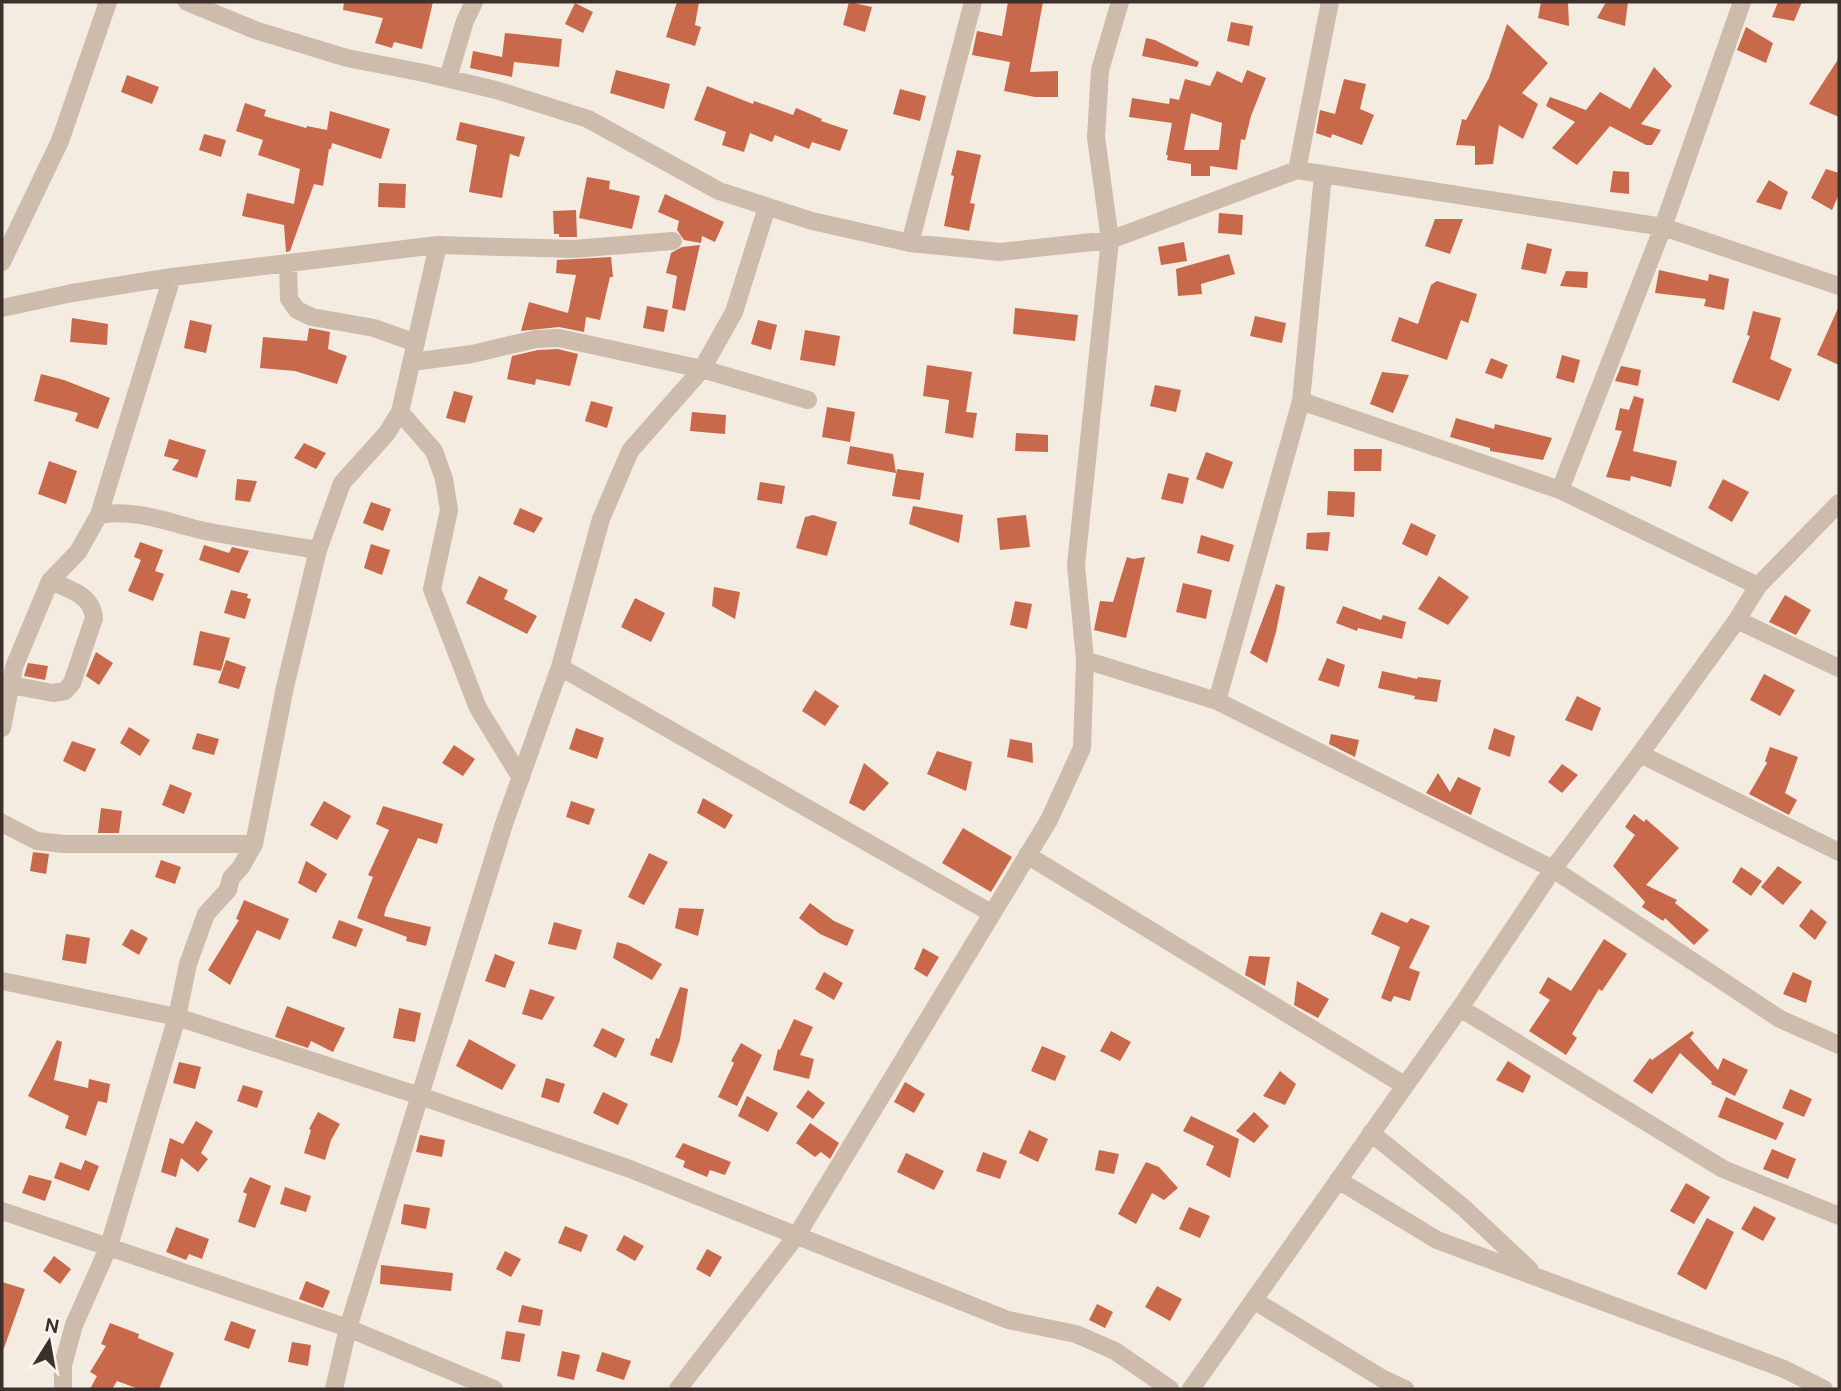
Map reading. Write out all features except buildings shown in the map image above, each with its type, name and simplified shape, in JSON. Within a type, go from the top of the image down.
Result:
[{"type":"street","points":[[2,262],[60,141],[108,2]]},
{"type":"street","points":[[187,2],[255,30],[347,58],[496,90],[588,119],[719,191],[812,220],[910,243],[1000,252],[1110,240],[1297,170],[1663,226],[1839,286]]},
{"type":"street","points":[[448,78],[465,21],[474,2]]},
{"type":"street","points":[[910,243],[973,2]]},
{"type":"street","points":[[678,1389],[797,1235],[1049,820],[1083,748],[1085,660],[1076,565],[1110,240],[1096,137],[1100,70],[1120,2]]},
{"type":"street","points":[[1297,170],[1330,2]]},
{"type":"street","points":[[1560,490],[1663,226],[1742,2]]},
{"type":"street","points":[[1217,701],[1301,401],[1323,175]]},
{"type":"street","points":[[334,1389],[348,1328],[521,778],[560,667],[601,519],[630,451],[702,369],[734,312],[767,206]]},
{"type":"street","points":[[2,308],[72,293],[172,277],[438,245],[573,249],[673,241]]},
{"type":"street","points":[[62,1389],[63,1366],[74,1325],[109,1246],[177,1017],[188,964],[206,914],[228,890],[231,878],[241,867],[254,844],[285,687],[318,550],[342,483],[387,433],[400,412],[438,245]]},
{"type":"street","points":[[288,262],[289,299],[297,310],[312,317],[374,328],[416,343]]},
{"type":"street","points":[[2,728],[9,671],[50,581],[78,552],[99,515],[172,277]]},
{"type":"street","points":[[412,362],[472,354],[536,339],[559,338],[702,369],[808,400]]},
{"type":"street","points":[[1301,401],[1560,490],[1758,586]]},
{"type":"street","points":[[400,412],[434,451],[444,479],[449,510],[432,589],[478,708],[521,778]]},
{"type":"street","points":[[1191,1389],[1460,1009],[1553,869],[1640,754],[1737,620],[1758,586],[1839,503]]},
{"type":"street","points":[[99,515],[117,511],[131,512],[204,531],[318,550]]},
{"type":"street","points":[[9,671],[53,693],[65,691],[72,683],[94,618],[93,609],[79,594],[50,581]]},
{"type":"street","points":[[1737,620],[1839,668]]},
{"type":"street","points":[[1085,660],[1217,701],[1553,869],[1780,1019],[1839,1045]]},
{"type":"street","points":[[560,667],[991,913]]},
{"type":"street","points":[[1640,754],[1839,852]]},
{"type":"street","points":[[2,823],[37,841],[64,844],[254,844]]},
{"type":"street","points":[[1027,855],[1405,1085]]},
{"type":"street","points":[[2,981],[177,1017],[420,1096],[630,1169],[1008,1320],[1076,1335],[1115,1351],[1170,1389]]},
{"type":"street","points":[[1460,1009],[1723,1169],[1839,1216]]},
{"type":"street","points":[[1371,1133],[1464,1208],[1538,1276]]},
{"type":"street","points":[[1338,1180],[1437,1240],[1784,1369],[1824,1389]]},
{"type":"street","points":[[2,1211],[348,1328],[494,1389]]},
{"type":"street","points":[[1255,1301],[1383,1379],[1405,1389]]}]
